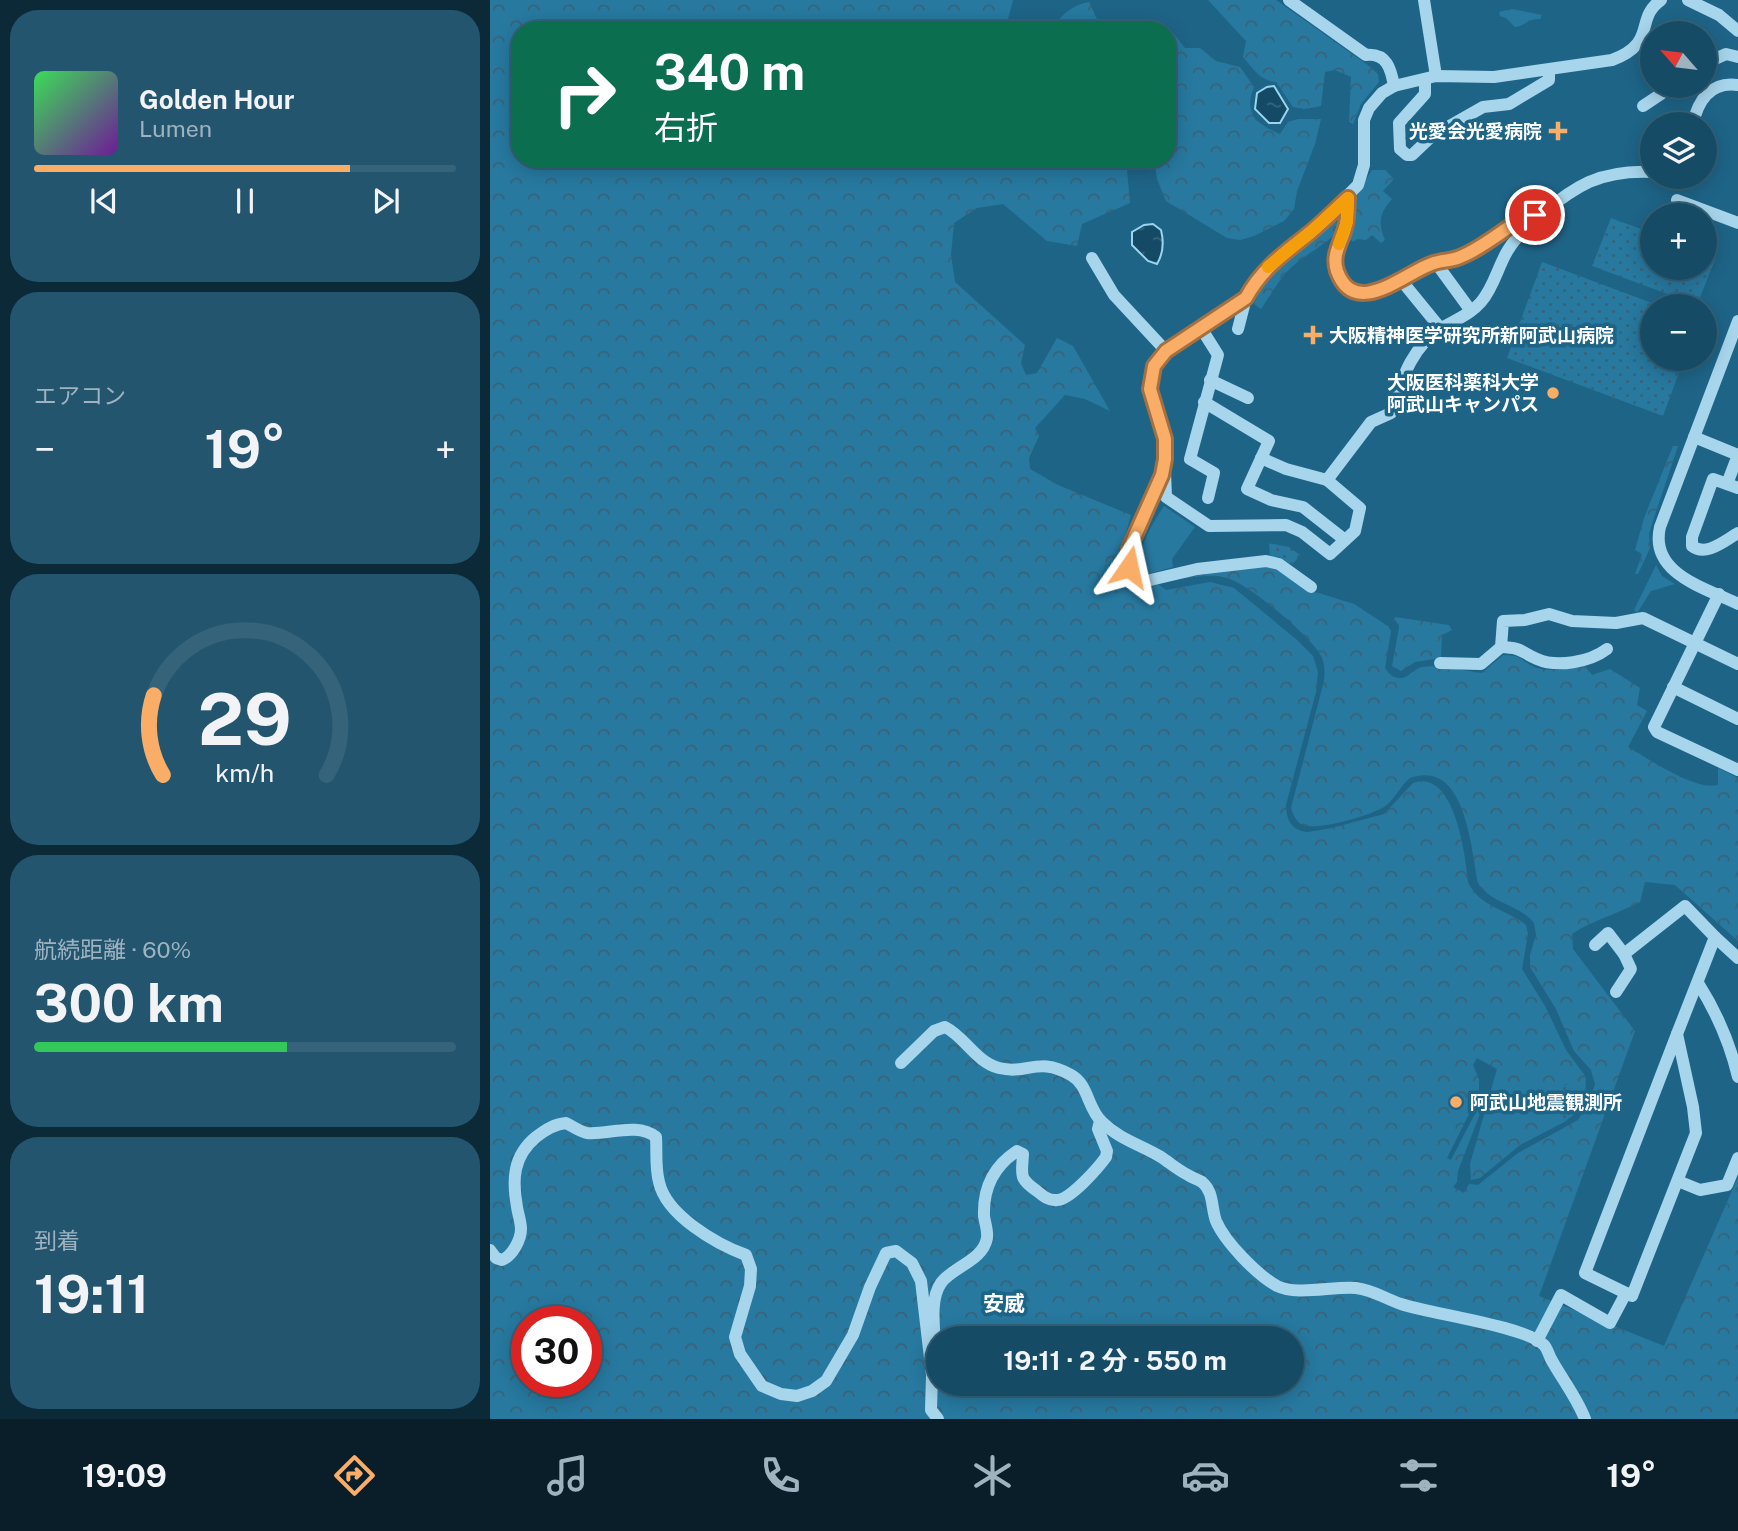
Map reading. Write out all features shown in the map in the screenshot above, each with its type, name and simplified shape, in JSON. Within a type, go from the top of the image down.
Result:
[{"type":"street","points":[[1290,0],[1366,55],[1374,54],[1382,58],[1390,66],[1394,86]]},
{"type":"street","points":[[1424,0],[1430,77],[1425,94],[1399,123],[1400,149],[1407,155],[1412,155],[1432,136],[1483,107],[1509,103],[1549,80],[1549,70]]},
{"type":"street","points":[[1238,329],[1246,298],[1252,287],[1274,261],[1313,230],[1348,198],[1358,185],[1363,170],[1363,126],[1366,113],[1377,97],[1394,86],[1430,77],[1494,77],[1612,60],[1629,53],[1640,41],[1652,8],[1661,0]]},
{"type":"street","points":[[1688,0],[1719,15],[1738,31]]},
{"type":"street","points":[[1717,58],[1726,54],[1738,57]]},
{"type":"street","points":[[1717,85],[1738,85]]},
{"type":"street","points":[[1643,106],[1655,98]]},
{"type":"street","points":[[1327,481],[1371,422],[1391,413],[1409,363],[1423,344],[1441,329],[1471,311],[1487,293],[1509,249],[1542,216],[1588,183],[1622,173],[1640,172]]},
{"type":"street","points":[[1348,198],[1346,227],[1335,257],[1339,276],[1352,288],[1368,293],[1379,291],[1436,263],[1449,261],[1474,250],[1524,217],[1542,216]]},
{"type":"street","points":[[1677,200],[1738,223]]},
{"type":"street","points":[[1092,258],[1114,295],[1166,351]]},
{"type":"street","points":[[1436,263],[1471,311]]},
{"type":"street","points":[[1401,280],[1441,329]]},
{"type":"street","points":[[1246,298],[1166,351],[1154,366],[1150,389],[1165,439],[1166,497],[1209,526],[1286,525],[1302,532],[1330,554],[1355,531],[1360,508],[1327,481],[1286,469],[1261,458]]},
{"type":"street","points":[[1738,321],[1660,527],[1659,545],[1664,559],[1673,571],[1738,604]]},
{"type":"street","points":[[1201,328],[1218,355],[1190,458],[1214,473],[1208,498]]},
{"type":"street","points":[[1210,380],[1248,398]]},
{"type":"street","points":[[1204,402],[1269,441],[1247,489],[1271,500],[1305,508],[1345,540]]},
{"type":"street","points":[[1694,437],[1738,455],[1732,486],[1713,479],[1692,537],[1692,546],[1696,550],[1705,551],[1738,533]]},
{"type":"street","points":[[1165,464],[1128,558],[1131,571],[1138,579],[1169,581],[1224,565],[1266,561],[1279,564],[1311,587]]},
{"type":"street","points":[[1719,594],[1655,723],[1656,730],[1738,770]]},
{"type":"street","points":[[1440,663],[1481,664],[1501,647],[1503,621],[1525,620],[1549,614],[1572,621],[1615,623],[1643,618],[1738,664]]},
{"type":"street","points":[[1501,647],[1521,649],[1536,659],[1553,663],[1593,658],[1607,649]]},
{"type":"street","points":[[1673,687],[1738,719]]},
{"type":"street","points":[[1624,954],[1685,906],[1738,958]]},
{"type":"street","points":[[1595,945],[1608,933],[1624,954],[1631,969],[1616,992]]},
{"type":"street","points":[[1677,1034],[1696,1133],[1632,1296],[1585,1273],[1677,1034],[1698,983],[1715,937]]},
{"type":"street","points":[[1698,983],[1712,1004],[1724,1031],[1738,1077]]},
{"type":"street","points":[[901,1063],[934,1031],[945,1027],[954,1032],[985,1062],[997,1068],[1011,1070],[1049,1065],[1072,1075],[1085,1088],[1090,1104],[1101,1121],[1119,1137],[1160,1157],[1201,1181],[1209,1189],[1216,1220],[1227,1239],[1237,1252],[1275,1285],[1289,1290],[1330,1288],[1370,1291],[1399,1304],[1501,1327],[1537,1341],[1544,1345],[1585,1419]]},
{"type":"street","points":[[935,1326],[936,1293],[947,1277],[963,1267],[983,1247],[987,1238],[984,1204],[995,1169],[1017,1151],[1020,1152],[1023,1154],[1020,1170],[1026,1184],[1046,1198],[1063,1199],[1106,1157],[1107,1151],[1098,1129],[1101,1121]]},
{"type":"street","points":[[490,1250],[496,1258],[502,1260],[509,1257],[522,1230],[513,1185],[514,1172],[534,1139],[547,1129],[566,1123],[587,1133],[608,1130],[643,1131],[656,1137],[659,1183],[676,1211],[710,1237],[746,1255],[751,1269],[750,1286],[735,1337],[740,1354],[762,1386],[781,1394],[797,1396],[812,1391],[826,1381],[853,1335],[876,1271],[887,1253],[896,1251],[912,1263],[921,1281],[926,1326]]},
{"type":"street","points":[[1678,1181],[1700,1190],[1727,1185],[1738,1158]]},
{"type":"street","points":[[1537,1341],[1561,1295],[1610,1323],[1626,1293]]},
{"type":"street","points":[[931,1396],[931,1409],[937,1419]]},
{"type":"green space","points":[[490,0],[1013,0],[1010,21],[511,21],[511,168],[1127,168],[1130,203],[1082,224],[1077,246],[1047,241],[1003,204],[977,208],[954,223],[951,255],[955,282],[1025,345],[1021,363],[1026,375],[1037,373],[1057,338],[1073,346],[1110,411],[1085,399],[1065,395],[1035,428],[1039,436],[1029,458],[1030,469],[1058,485],[1131,515],[1122,547],[1120,569],[1131,584],[1158,584],[1166,590],[1210,582],[1234,588],[1313,656],[1318,672],[1316,692],[1286,805],[1291,824],[1308,832],[1384,814],[1413,783],[1427,782],[1439,789],[1448,801],[1461,836],[1468,882],[1473,890],[1486,902],[1526,925],[1528,934],[1522,969],[1545,1006],[1566,1050],[1586,1077],[1585,1101],[1579,1111],[1568,1119],[1577,1093],[1573,1086],[1565,1084],[1556,1110],[1566,1121],[1520,1145],[1480,1178],[1471,1180],[1470,1164],[1497,1069],[1477,1058],[1473,1065],[1479,1079],[1479,1094],[1447,1158],[1451,1160],[1481,1102],[1481,1111],[1453,1187],[1464,1193],[1469,1184],[1478,1185],[1518,1153],[1578,1120],[1589,1103],[1595,1084],[1591,1070],[1574,1051],[1556,1009],[1530,967],[1530,955],[1536,935],[1534,923],[1521,912],[1490,895],[1478,883],[1462,810],[1454,793],[1443,781],[1429,775],[1410,778],[1388,804],[1368,814],[1320,826],[1298,822],[1291,808],[1324,681],[1320,654],[1278,611],[1237,582],[1214,576],[1173,580],[1211,570],[1273,566],[1309,590],[1354,604],[1388,626],[1391,631],[1385,668],[1398,678],[1428,666],[1482,673],[1503,655],[1518,657],[1534,667],[1547,670],[1586,666],[1592,675],[1610,669],[1640,688],[1637,705],[1647,711],[1628,747],[1672,773],[1697,783],[1718,785],[1718,768],[1738,778],[1738,941],[1675,885],[1645,882],[1640,902],[1572,934],[1573,949],[1635,1031],[1539,1296],[1664,1346],[1738,1177],[1738,1419],[490,1419]]},
{"type":"green space","points":[[1208,0],[1276,0],[1369,66],[1378,74],[1379,82],[1361,104],[1353,124],[1349,122],[1351,77],[1335,70],[1325,72],[1321,106],[1305,109],[1293,107],[1276,82],[1261,77],[1243,57],[1246,41]]},
{"type":"green space","points":[[1089,2],[1098,21],[1057,21],[1077,6]]},
{"type":"green space","points":[[1512,9],[1542,15],[1540,19],[1515,27],[1500,16],[1499,12]]},
{"type":"green space","points":[[1176,37],[1185,48],[1200,48],[1216,61],[1240,67],[1254,87],[1251,111],[1265,126],[1280,134],[1288,122],[1321,119],[1315,144],[1297,191],[1294,209],[1284,221],[1254,236],[1240,240],[1227,238],[1166,201],[1155,168],[1176,168]]},
{"type":"green space","points":[[1372,170],[1385,170],[1394,179],[1383,191],[1392,199],[1381,218],[1385,240],[1381,243],[1372,235],[1366,240],[1357,239],[1354,242],[1346,238],[1351,204]]},
{"type":"green space","points":[[1611,218],[1640,229],[1640,280],[1707,280],[1701,294],[1667,294],[1592,266]]},
{"type":"green space","points":[[1336,220],[1338,230],[1335,234],[1289,269],[1261,309],[1254,304],[1261,288],[1276,268]]},
{"type":"green space","points":[[1542,262],[1640,299],[1640,371],[1680,371],[1663,416],[1507,358]]},
{"type":"green space","points":[[1673,446],[1678,446],[1649,533],[1650,548],[1638,574],[1635,574],[1642,554],[1635,550],[1644,518]]},
{"type":"green space","points":[[1164,506],[1195,527],[1172,559],[1173,567],[1144,575],[1139,569],[1141,552]]},
{"type":"green space","points":[[1269,543],[1289,547],[1300,555],[1292,565],[1279,557],[1270,556]]},
{"type":"green space","points":[[1656,565],[1662,576],[1675,584],[1651,591],[1637,613],[1634,610]]},
{"type":"green space","points":[[1395,617],[1449,625],[1452,630],[1442,635],[1441,658],[1415,662],[1401,671],[1392,666],[1399,628]]},
{"type":"green space","points":[[1569,1084],[1577,1093],[1566,1121],[1556,1110],[1563,1086]]},
{"type":"water","points":[[1274,86],[1288,109],[1280,123],[1269,123],[1255,109],[1257,93]]},
{"type":"water","points":[[1153,224],[1161,230],[1162,239],[1162,252],[1157,264],[1148,261],[1132,245],[1132,232],[1144,225]]},
{"type":"slow traffic","points":[[1268,267],[1348,198],[1347,222],[1339,244]]},
{"type":"place","name":"光愛会光愛病院","points":[[1558,131]]},
{"type":"place","name":"大阪精神医学研究所新阿武山病院","points":[[1313,335]]},
{"type":"place","name":"大阪医科薬科大学 阿武山キャンパス","points":[[1553,393]]},
{"type":"place","name":"阿武山地震観測所","points":[[1456,1102]]},
{"type":"district","name":"安威","points":[[1004,1303]]},
{"type":"route","points":[[1129,567],[1129,549],[1165,464],[1165,439],[1150,389],[1150,380],[1154,366],[1166,351],[1246,298],[1274,261],[1348,198],[1347,222],[1337,248],[1336,265],[1339,276],[1347,285],[1368,293],[1385,289],[1434,263],[1461,257],[1524,217],[1535,215]]}]
